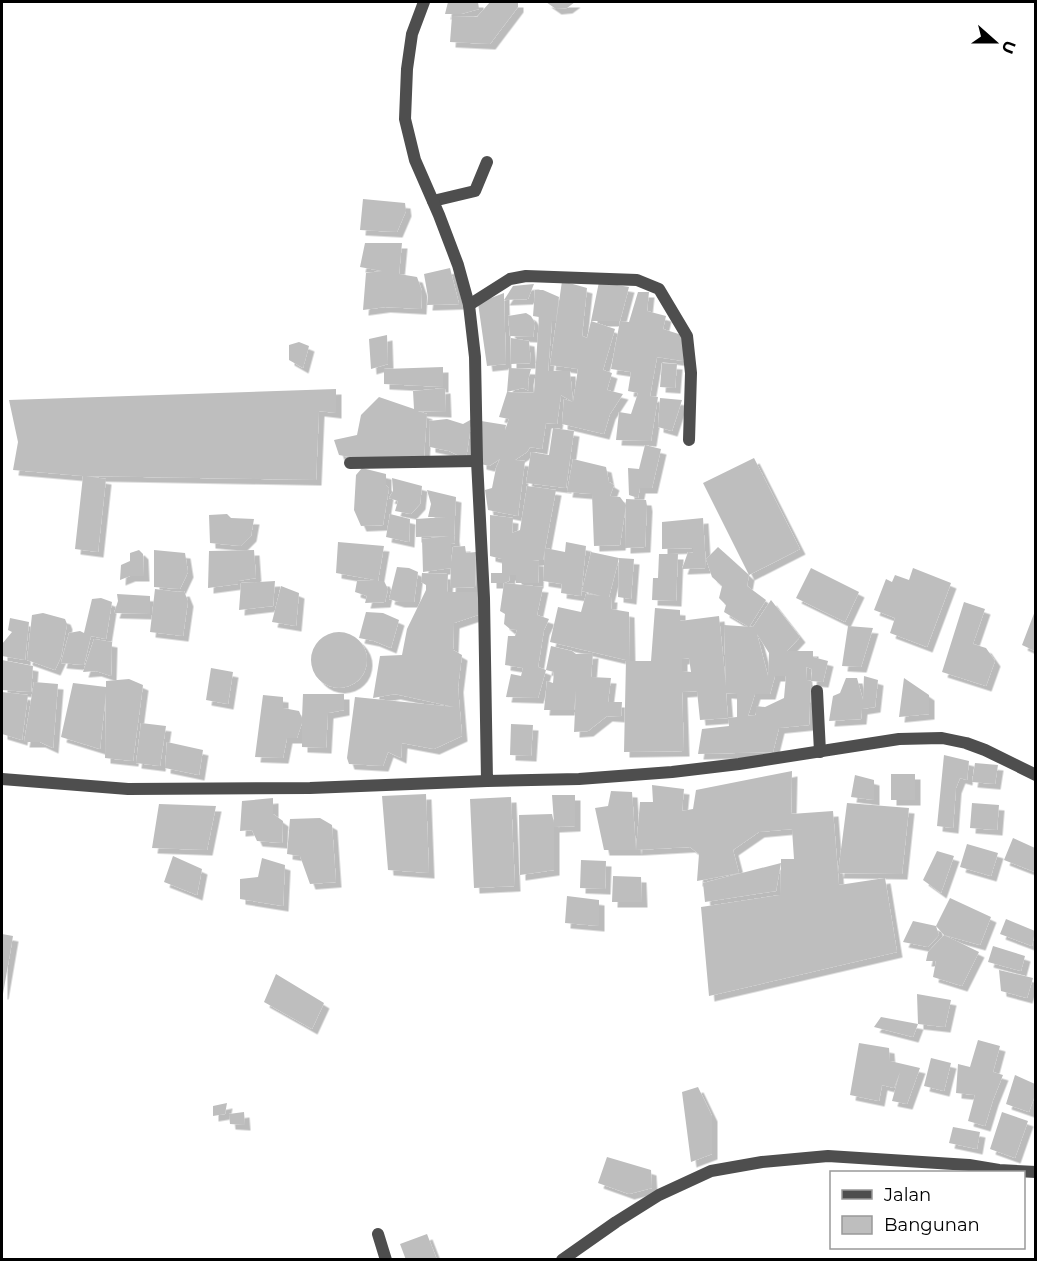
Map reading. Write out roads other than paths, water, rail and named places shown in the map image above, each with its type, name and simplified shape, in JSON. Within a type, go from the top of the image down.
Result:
[{"type":"street","points":[[424,2],[412,34],[407,69],[405,119],[415,160],[458,265],[468,305],[475,357],[477,461],[484,597],[487,781]]},
{"type":"street","points":[[433,201],[475,191],[487,162]]},
{"type":"street","points":[[468,305],[510,279],[526,276],[637,280],[658,289],[687,336],[691,373],[689,440]]},
{"type":"street","points":[[350,463],[477,461]]},
{"type":"street","points":[[816,691],[820,752]]},
{"type":"street","points":[[2,779],[128,789],[310,788],[579,779],[672,772],[899,739],[942,738],[985,750],[1035,775]]},
{"type":"street","points":[[562,1260],[659,1195],[711,1171],[762,1162],[828,1156],[969,1165],[1017,1171]]},
{"type":"street","points":[[378,1234],[386,1260]]}]
